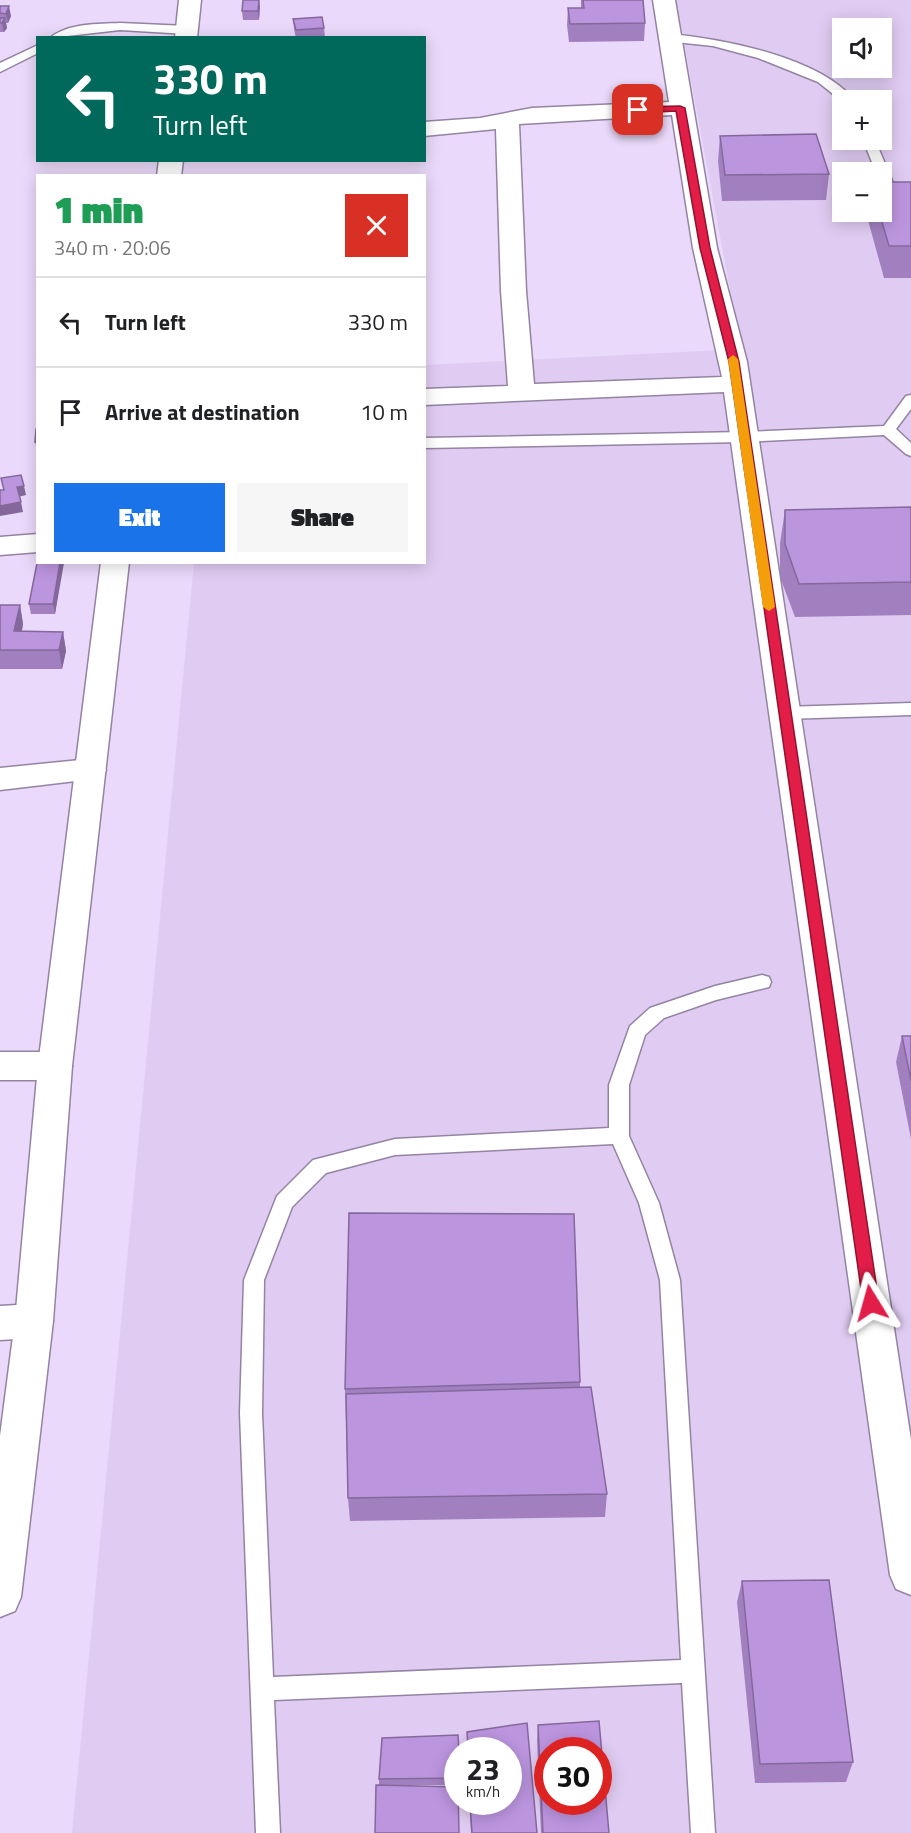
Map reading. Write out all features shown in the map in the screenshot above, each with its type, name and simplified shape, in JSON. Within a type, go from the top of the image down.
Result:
[{"type":"street","points":[[186,34],[190,0]]},
{"type":"street","points":[[664,0],[680,108],[705,248],[734,362],[784,713],[908,1538],[911,1575]]},
{"type":"street","points":[[426,129],[480,125],[532,115],[680,108]]},
{"type":"street","points":[[507,120],[514,322],[522,394]]},
{"type":"street","points":[[426,397],[736,384]]},
{"type":"street","points":[[0,546],[36,543]]},
{"type":"street","points":[[0,1597],[17,1322],[55,1066],[115,564]]},
{"type":"street","points":[[0,779],[90,770]]},
{"type":"street","points":[[0,1066],[55,1066]]},
{"type":"lane","points":[[59,36],[68,31],[149,27],[186,34]]},
{"type":"lane","points":[[670,38],[714,42],[762,55],[822,79],[836,90]]},
{"type":"lane","points":[[0,68],[36,49]]},
{"type":"lane","points":[[873,150],[895,204]]},
{"type":"lane","points":[[888,430],[911,399]]},
{"type":"lane","points":[[426,443],[744,437],[888,430],[911,451]]},
{"type":"lane","points":[[784,713],[911,709]]},
{"type":"lane","points":[[703,1833],[670,1280],[649,1203],[620,1136],[619,1085],[637,1031],[657,1012],[715,993],[762,982]]},
{"type":"lane","points":[[268,1833],[251,1413],[254,1280],[284,1202],[320,1166],[395,1147],[620,1136]]},
{"type":"lane","points":[[262,1689],[695,1671]]},
{"type":"shaded area","points":[[676,0],[911,0],[911,1833],[72,1833],[194,564],[426,564],[426,365],[741,349]]},
{"type":"building","points":[[243,0],[259,0],[258,11],[242,11]]},
{"type":"building","points":[[583,0],[643,0],[645,23],[570,24],[568,8],[584,8]]},
{"type":"building","points":[[0,6],[9,6],[6,14],[0,13]]},
{"type":"building","points":[[322,17],[324,28],[296,30],[293,19]]},
{"type":"building","points":[[816,134],[829,174],[725,175],[720,136]]},
{"type":"building","points":[[892,182],[911,182],[911,246],[889,246],[882,222],[892,222]]},
{"type":"building","points":[[21,475],[24,486],[17,487],[21,502],[0,506],[0,490],[4,490],[1,478]]},
{"type":"building","points":[[911,507],[911,582],[799,584],[785,544],[785,510]]},
{"type":"building","points":[[37,564],[60,564],[53,604],[29,604]]},
{"type":"building","points":[[0,605],[20,605],[14,631],[63,632],[59,650],[0,650]]},
{"type":"building","points":[[902,1036],[911,1036],[911,1081]]},
{"type":"building","points":[[349,1213],[574,1214],[580,1382],[345,1389]]},
{"type":"building","points":[[591,1387],[607,1494],[348,1498],[346,1394]]},
{"type":"building","points":[[829,1580],[853,1762],[760,1764],[742,1581]]},
{"type":"building","points":[[599,1721],[600,1737],[539,1737],[538,1725]]},
{"type":"building","points":[[527,1723],[537,1833],[472,1833],[471,1815],[522,1815],[522,1737],[467,1737],[467,1732]]},
{"type":"building","points":[[458,1735],[458,1737],[444,1737],[444,1778],[379,1779],[382,1738]]},
{"type":"building","points":[[376,1785],[444,1787],[444,1815],[459,1815],[459,1833],[375,1833]]},
{"type":"building","points":[[542,1815],[607,1815],[609,1833],[543,1833]]},
{"type":"slow traffic","points":[[733,359],[769,607]]},
{"type":"route","points":[[638,110],[680,108],[705,248],[734,362],[871,1303]]}]
